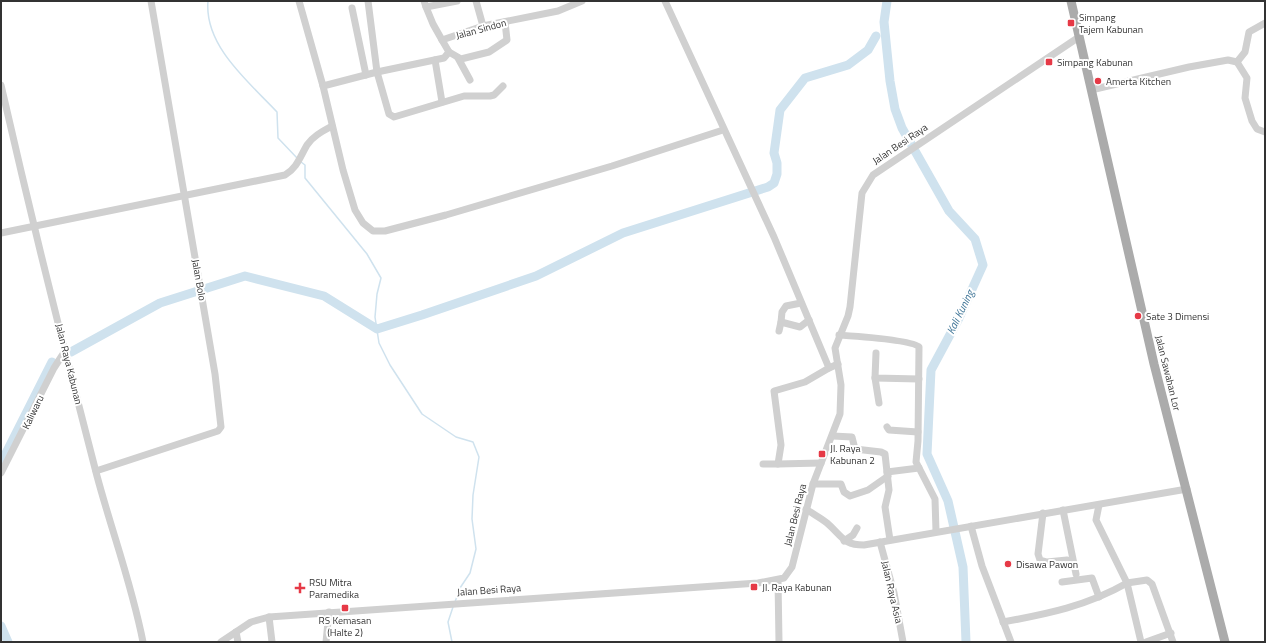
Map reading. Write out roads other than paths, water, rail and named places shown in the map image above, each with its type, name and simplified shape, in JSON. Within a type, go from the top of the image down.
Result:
[{"type":"main road","points":[[1071,1],[1079,37]]},
{"type":"main road","name":"Jalan Sawahan Lor","points":[[1079,37],[1171,433],[1187,489],[1225,642]]},
{"type":"street","name":"Jalan Bolo","points":[[96,471],[218,431],[221,427],[215,374],[151,1]]},
{"type":"street","points":[[299,1],[323,86],[343,170],[355,210],[367,228],[373,231],[378,232],[446,215],[612,166],[723,130]]},
{"type":"street","points":[[368,1],[377,72],[392,117],[469,95],[490,96],[503,86]]},
{"type":"street","points":[[442,40],[433,24],[425,4],[457,1]]},
{"type":"street","points":[[476,1],[483,26]]},
{"type":"street","name":"Jalan Sindon","points":[[323,86],[377,72],[446,57],[449,52],[442,40],[483,26],[558,12],[582,1]]},
{"type":"street","points":[[665,1],[723,130],[759,204],[829,368]]},
{"type":"street","points":[[352,8],[366,75]]},
{"type":"street","points":[[458,58],[489,52],[507,40],[506,22]]},
{"type":"street","points":[[1237,62],[1245,52],[1249,32],[1265,23]]},
{"type":"street","name":"Jalan Besi Raya","points":[[329,612],[778,580],[784,578],[792,566],[797,552],[813,484],[833,436],[841,406],[841,385],[836,348],[850,307],[862,193],[873,175],[1079,37]]},
{"type":"street","points":[[449,52],[458,58],[470,80]]},
{"type":"street","points":[[435,60],[442,102]]},
{"type":"street","points":[[1091,90],[1196,66],[1228,60],[1237,62],[1247,78],[1246,98],[1252,121],[1257,129],[1265,133]]},
{"type":"street","name":"Jalan Raya Kabunan","points":[[1,85],[65,351],[96,471],[132,588],[144,642]]},
{"type":"street","points":[[1,233],[279,177],[291,171],[297,165],[308,145],[316,136],[332,126]]},
{"type":"street","points":[[779,331],[782,312],[786,306],[801,302]]},
{"type":"street","points":[[781,322],[800,327],[809,320]]},
{"type":"street","points":[[840,335],[917,344],[920,348],[916,456],[919,468],[935,499],[936,531]]},
{"type":"street","name":"Kaliwaru","points":[[1,473],[54,368],[65,351]]},
{"type":"street","points":[[876,353],[876,378],[880,403]]},
{"type":"street","points":[[778,464],[780,445],[774,391],[800,384],[838,364]]},
{"type":"street","points":[[876,378],[919,380]]},
{"type":"street","points":[[887,427],[889,430],[918,432]]},
{"type":"street","points":[[833,436],[852,437],[855,450],[883,453],[888,474],[889,494],[885,507],[890,540]]},
{"type":"street","points":[[763,464],[821,463]]},
{"type":"street","points":[[813,484],[841,484],[844,492],[850,496],[868,490],[888,474],[919,468]]},
{"type":"street","points":[[806,509],[826,522],[844,541],[853,545],[880,542],[936,531],[962,528],[1187,489]]},
{"type":"street","points":[[1099,505],[1096,520],[1127,583],[1139,626],[1141,642]]},
{"type":"street","points":[[1063,510],[1076,574]]},
{"type":"street","points":[[1043,513],[1038,554],[1040,560],[1067,560]]},
{"type":"street","points":[[971,526],[982,566],[1011,642]]},
{"type":"street","points":[[844,541],[853,535],[857,528]]},
{"type":"street","name":"Jalan Raya Asia","points":[[880,542],[894,593],[903,642]]},
{"type":"street","points":[[1062,582],[1092,578],[1098,597]]},
{"type":"street","points":[[778,580],[779,642]]},
{"type":"street","points":[[1003,622],[1057,612],[1098,597],[1127,583],[1147,580],[1152,584],[1173,642]]},
{"type":"street","points":[[221,642],[251,622],[269,617],[329,612],[326,642]]},
{"type":"street","points":[[269,617],[272,642]]},
{"type":"street","points":[[236,632],[238,642]]},
{"type":"street","points":[[1146,642],[1171,633]]},
{"type":"waterway","points":[[208,1],[209,17],[213,33],[221,48],[242,76],[277,112],[278,138],[297,158]]},
{"type":"waterway","name":"Kali Kuning","points":[[887,1],[884,22],[890,81],[895,109],[902,128],[949,211],[975,239],[983,265],[959,318],[931,370],[927,454],[948,501],[963,567],[966,642]]},
{"type":"waterway","points":[[71,352],[160,303],[245,276],[324,296],[377,329],[536,276],[623,233],[768,187],[774,183],[777,174],[777,163],[774,153],[780,110],[805,78],[848,65],[868,50],[876,36]]},
{"type":"waterway","points":[[301,162],[305,165],[305,178],[367,254],[381,278],[377,294],[375,317],[379,343],[390,365],[422,414],[456,437],[473,442],[479,457],[473,495],[472,519],[476,549],[470,573],[460,588],[455,602]]},
{"type":"waterway","points":[[1,463],[52,362]]},
{"type":"waterway","points":[[452,642],[448,622],[453,607]]},
{"type":"waterway","points":[[1,626],[8,642]]},
{"type":"place","name":"Simpang Tajem Kabunan","points":[[1071,23]]},
{"type":"place","name":"Simpang Kabunan","points":[[1049,62]]},
{"type":"place","name":"Amerta Kitchen","points":[[1098,81]]},
{"type":"place","name":"Sate 3 Dimensi","points":[[1138,316]]},
{"type":"place","name":"Jl. Raya Kabunan 2","points":[[822,454]]},
{"type":"place","name":"Disawa Pawon","points":[[1008,564]]},
{"type":"place","name":"Jl. Raya Kabunan","points":[[754,587]]},
{"type":"place","name":"RSU Mitra Paramedika","points":[[300,588]]},
{"type":"place","name":"RS Kemasan (Halte 2)","points":[[345,608]]}]
